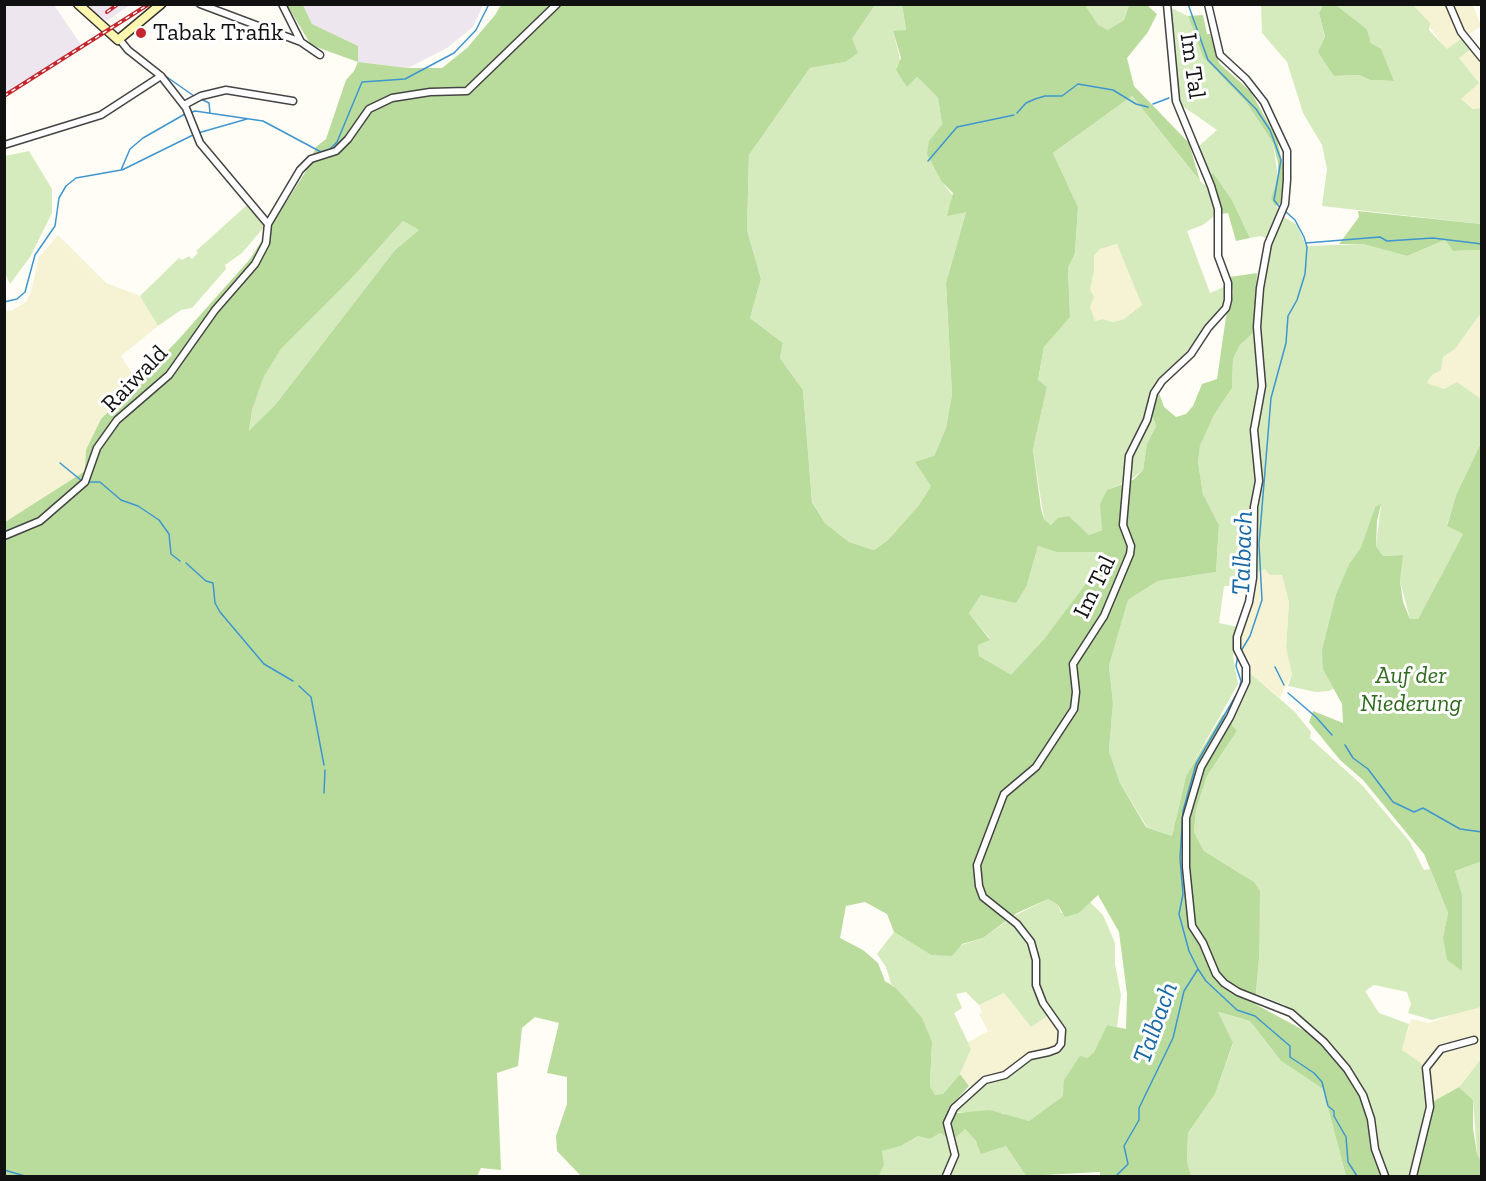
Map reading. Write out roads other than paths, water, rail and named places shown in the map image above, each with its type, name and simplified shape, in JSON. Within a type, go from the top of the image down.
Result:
[{"type":"main road","points":[[78,4],[111,37],[120,40],[161,4]]},
{"type":"street","points":[[200,4],[301,42],[320,55]]},
{"type":"street","points":[[282,4],[301,42]]},
{"type":"street","name":"Raiwald","points":[[4,536],[40,521],[86,482],[97,448],[117,420],[169,375],[215,310],[255,264],[266,243],[268,224],[300,170],[310,159],[336,152],[369,109],[392,98],[430,92],[466,91],[498,63],[557,4]]},
{"type":"street","name":"Im Tal","points":[[946,1176],[955,1155],[947,1119],[974,1088],[990,1079],[1005,1075],[1030,1056],[1057,1049],[1062,1037],[1057,1021],[1040,997],[1031,942],[1017,924],[983,897],[978,877],[980,853],[1004,794],[1036,767],[1074,709],[1076,692],[1073,664],[1104,616],[1130,554],[1131,546],[1123,525],[1129,456],[1147,420],[1154,393],[1162,381],[1191,354],[1208,328],[1226,308],[1228,300],[1228,283],[1218,256],[1218,209],[1211,186],[1176,101],[1167,4]]},
{"type":"street","name":"Im Tal","points":[[1208,4],[1220,55],[1246,79],[1264,102],[1287,152],[1285,204],[1268,244],[1260,288],[1257,327],[1262,386],[1254,430],[1259,481],[1254,507],[1253,578],[1250,602],[1237,637],[1237,649],[1246,667],[1246,682],[1242,695],[1201,767],[1186,818],[1186,867],[1191,926],[1203,943],[1216,974],[1224,983],[1238,992],[1291,1013],[1324,1042],[1347,1069],[1363,1095],[1371,1119],[1375,1149],[1385,1176]]},
{"type":"street","points":[[1449,4],[1461,32],[1482,58]]},
{"type":"street","points":[[120,40],[128,50],[160,76],[185,106],[200,143],[268,224]]},
{"type":"street","points":[[4,145],[101,116],[160,76]]},
{"type":"street","points":[[185,106],[201,96],[226,90],[293,101]]},
{"type":"street","points":[[1413,1176],[1430,1107],[1426,1068],[1441,1049],[1474,1040]]},
{"type":"waterway","points":[[190,113],[195,111],[263,121],[321,152],[330,149],[337,142],[362,82],[405,79],[454,53],[476,30],[489,4]]},
{"type":"waterway","name":"Talbach","points":[[1188,4],[1208,60],[1256,109],[1270,130],[1281,160],[1274,200],[1281,209]]},
{"type":"waterway","points":[[164,75],[194,96]]},
{"type":"waterway","points":[[1017,113],[1026,103],[1045,96],[1062,96],[1078,84],[1113,90],[1136,104],[1148,107]]},
{"type":"waterway","points":[[1153,104],[1169,98]]},
{"type":"waterway","points":[[201,99],[209,103],[210,113]]},
{"type":"waterway","points":[[4,302],[17,299],[25,292],[35,255],[55,226],[59,198],[66,186],[76,178],[121,170],[130,149],[143,138],[185,114]]},
{"type":"waterway","points":[[928,161],[957,127],[1014,115]]},
{"type":"waterway","points":[[198,133],[247,119]]},
{"type":"waterway","points":[[122,170],[193,135]]},
{"type":"waterway","name":"Talbach","points":[[1241,651],[1250,636],[1262,600],[1259,544],[1271,398],[1286,343],[1288,316],[1297,300],[1305,274],[1307,247],[1304,237],[1295,220],[1285,211]]},
{"type":"waterway","points":[[1306,243],[1380,237],[1387,241],[1433,238],[1482,244]]},
{"type":"waterway","points":[[60,463],[82,481]]},
{"type":"waterway","points":[[89,482],[100,482],[121,500],[138,506],[159,520],[169,534],[171,554],[180,561]]},
{"type":"waterway","points":[[186,563],[206,581],[213,583],[215,603],[220,612],[264,664],[293,681]]},
{"type":"waterway","name":"Talbach","points":[[1116,1176],[1128,1164],[1124,1146],[1139,1120],[1139,1108],[1173,1038],[1184,991],[1198,969],[1189,951],[1179,914],[1183,894],[1180,858],[1183,811],[1196,764],[1239,690],[1241,681],[1236,666],[1238,655]]},
{"type":"waterway","points":[[1275,667],[1284,685]]},
{"type":"waterway","points":[[299,686],[311,697],[324,765]]},
{"type":"waterway","points":[[1288,693],[1316,717],[1332,735]]},
{"type":"waterway","points":[[1345,745],[1353,758],[1368,769],[1393,802],[1414,812],[1423,808],[1460,829],[1482,832]]},
{"type":"waterway","points":[[324,793],[325,770]]},
{"type":"waterway","points":[[1198,969],[1206,981],[1237,1010],[1255,1016],[1290,1046],[1290,1057],[1314,1073],[1322,1082],[1328,1106],[1334,1111],[1334,1116],[1346,1137],[1348,1162],[1357,1176]]},
{"type":"waterway","points":[[4,1170],[25,1176]]},
{"type":"railway","points":[[107,12],[118,4]]},
{"type":"railway","points":[[4,96],[149,4]]},
{"type":"place","name":"Tabak Trafik","points":[[141,33]]},
{"type":"park label","name":"Auf der Niederung","points":[[1411,690]]}]
